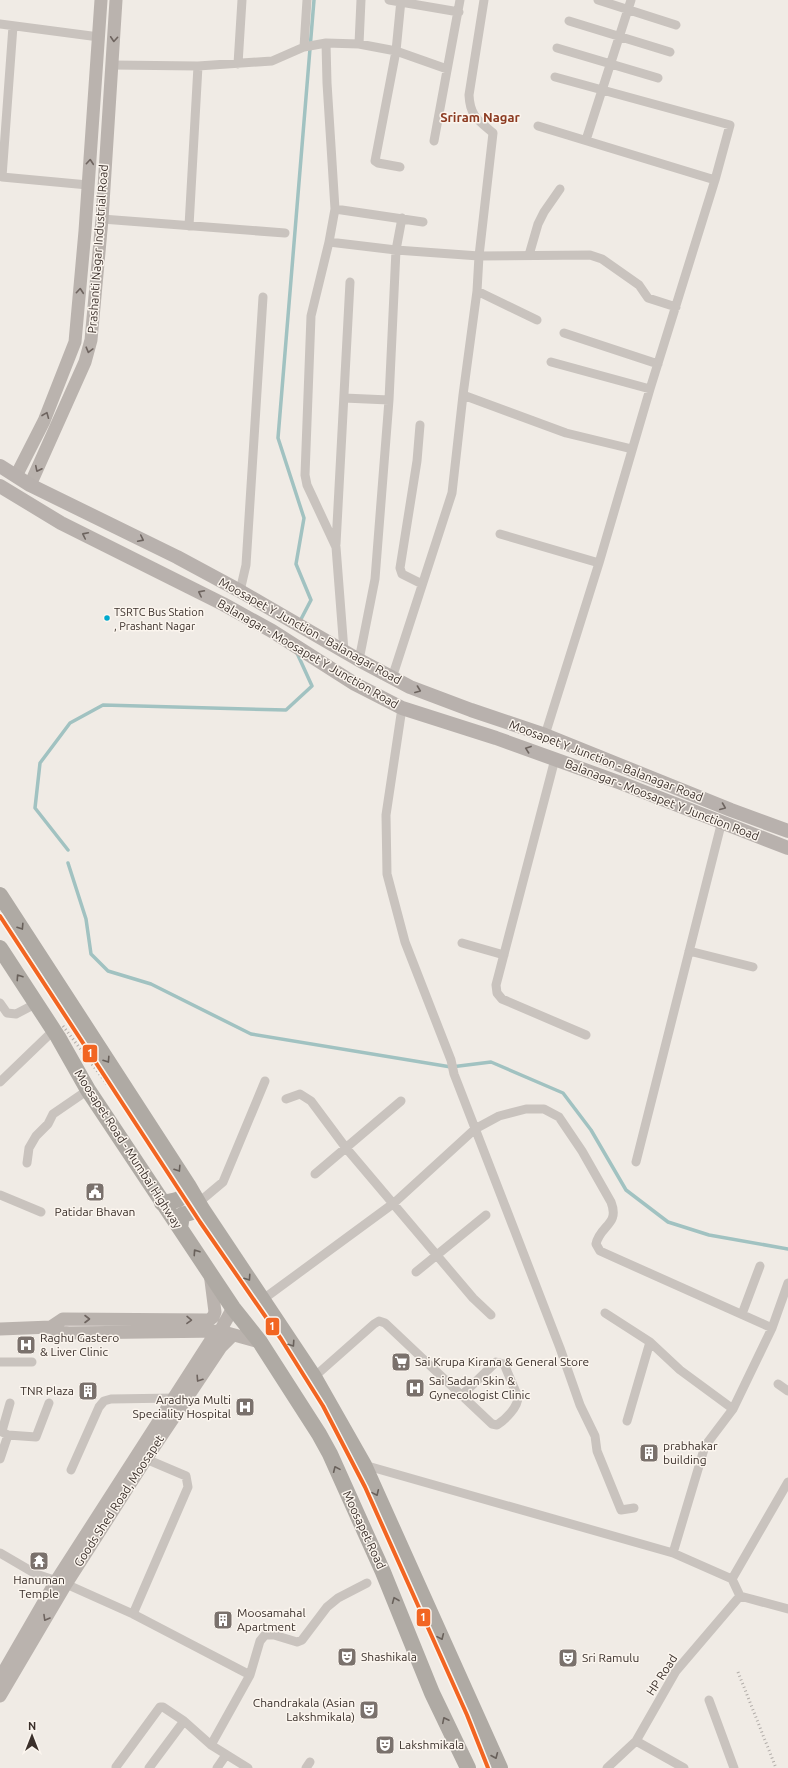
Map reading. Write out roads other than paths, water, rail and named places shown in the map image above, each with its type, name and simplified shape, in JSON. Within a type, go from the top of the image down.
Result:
[{"type":"highway","points":[[0,895],[188,1185],[200,1206],[314,1377],[364,1465],[500,1768]]},
{"type":"highway","name":"Moosapet Road - Mumbai Highway","points":[[0,948],[54,1030],[88,1090],[233,1308]]},
{"type":"highway","points":[[162,1202],[180,1199],[185,1195],[188,1185]]},
{"type":"highway","points":[[180,1228],[182,1215],[200,1206]]},
{"type":"highway","name":"Moosapet Road","points":[[233,1308],[260,1342],[330,1454],[383,1572],[432,1694],[468,1768]]},
{"type":"main road","name":"Moosapet Y Junction - Balanagar Road","points":[[0,466],[30,485],[177,557],[240,591],[358,660],[410,687],[545,736],[730,810],[788,831]]},
{"type":"main road","name":"Balanagar - Moosapet Y Junction Road","points":[[0,486],[61,523],[204,594],[272,632],[355,684],[402,708],[555,759],[788,848]]},
{"type":"main road","points":[[464,728],[471,710]]},
{"type":"street","name":"Prashanti Nagar Industrial Road","points":[[16,476],[44,421],[75,342],[101,0]]},
{"type":"street","name":"Prashanti Nagar Industrial Road","points":[[30,485],[51,442],[85,362],[91,340],[102,219],[116,0]]},
{"type":"street","points":[[238,64],[242,0]]},
{"type":"street","points":[[305,46],[306,0]]},
{"type":"street","points":[[359,44],[361,0]]},
{"type":"street","points":[[389,0],[459,12]]},
{"type":"street","points":[[434,141],[460,0]]},
{"type":"street","points":[[392,678],[452,493],[462,395],[477,291],[479,256],[493,133],[474,115],[469,108],[469,95],[484,0]]},
{"type":"street","points":[[598,0],[676,25]]},
{"type":"street","points":[[586,140],[631,0]]},
{"type":"street","points":[[400,168],[378,163],[376,161],[396,51],[401,1]]},
{"type":"street","points":[[569,21],[670,52]]},
{"type":"street","points":[[0,24],[99,37]]},
{"type":"street","points":[[13,26],[1,177],[88,185]]},
{"type":"street","points":[[112,65],[198,66],[272,61],[305,46],[326,43],[359,44],[396,51],[448,69]]},
{"type":"street","points":[[326,43],[335,209],[312,316],[305,475],[307,485],[336,547]]},
{"type":"street","points":[[558,48],[658,78]]},
{"type":"street","points":[[189,226],[198,66]]},
{"type":"street","points":[[545,736],[715,180],[730,125],[555,77]]},
{"type":"street","points":[[538,126],[715,180]]},
{"type":"street","points":[[529,255],[538,224],[544,212],[560,189]]},
{"type":"street","points":[[335,209],[423,222]]},
{"type":"street","points":[[358,660],[375,579],[389,400],[396,250],[402,218]]},
{"type":"street","points":[[102,219],[285,233]]},
{"type":"street","points":[[329,242],[396,250],[479,256],[590,256],[602,259],[639,285],[648,298],[676,307]]},
{"type":"street","points":[[339,648],[336,547],[350,282]]},
{"type":"street","points":[[477,291],[537,320]]},
{"type":"street","points":[[240,591],[246,565],[262,297]]},
{"type":"street","points":[[564,332],[658,364]]},
{"type":"street","points":[[551,362],[650,389]]},
{"type":"street","points":[[462,395],[566,432],[632,449]]},
{"type":"street","points":[[344,398],[389,400]]},
{"type":"street","points":[[420,424],[417,461],[400,568],[402,574],[422,584]]},
{"type":"street","points":[[500,534],[599,563]]},
{"type":"street","points":[[402,708],[386,815],[387,874],[405,942],[451,1060],[454,1074],[560,1348],[580,1405],[595,1436],[597,1451],[613,1492],[621,1510],[634,1508]]},
{"type":"street","points":[[555,759],[496,985],[497,993],[502,998],[586,1035]]},
{"type":"street","points":[[636,1162],[722,822]]},
{"type":"street","points":[[462,943],[504,955]]},
{"type":"street","points":[[689,951],[753,967]]},
{"type":"street","points":[[0,1003],[7,1013],[16,1014],[37,1003]]},
{"type":"street","points":[[0,1082],[54,1030]]},
{"type":"street","points":[[200,1206],[223,1182],[265,1081]]},
{"type":"street","points":[[26,1163],[29,1148],[36,1136],[48,1124],[53,1114],[88,1090]]},
{"type":"street","points":[[286,1099],[300,1094],[311,1101],[346,1148],[473,1298],[491,1315]]},
{"type":"street","points":[[315,1174],[401,1101]]},
{"type":"street","points":[[262,1300],[394,1203],[475,1129],[499,1116],[526,1108],[544,1108],[559,1117],[582,1151],[614,1210],[610,1223],[598,1236],[596,1244],[600,1251],[772,1328]]},
{"type":"street","points":[[0,1195],[41,1212]]},
{"type":"street","points":[[416,1272],[486,1215]]},
{"type":"street","points":[[742,1314],[760,1266]]},
{"type":"street","points":[[0,1329],[51,1327],[62,1319],[209,1320],[213,1317],[215,1312],[210,1273]]},
{"type":"street","points":[[673,1553],[705,1446],[733,1409],[772,1328],[788,1283]]},
{"type":"street","name":"Goods Shed Road, Moosapet","points":[[0,1696],[61,1582],[146,1459],[221,1338],[233,1308]]},
{"type":"street","points":[[605,1313],[650,1342],[680,1370],[733,1409]]},
{"type":"street","points":[[314,1377],[379,1321],[385,1323],[462,1396],[492,1424],[498,1425],[503,1422],[516,1406],[518,1397],[504,1364],[500,1362],[496,1362],[462,1396]]},
{"type":"street","points":[[51,1327],[58,1332],[69,1333],[221,1338],[260,1342]]},
{"type":"street","name":"Goods Shed Road, Moosapet","points":[[0,1678],[175,1398],[221,1338]]},
{"type":"street","points":[[627,1421],[650,1342]]},
{"type":"street","points":[[0,1362],[32,1362]]},
{"type":"street","points":[[778,1384],[788,1391]]},
{"type":"street","points":[[71,1470],[99,1407],[104,1401],[111,1399],[175,1398]]},
{"type":"street","points":[[0,1459],[3,1432],[10,1403]]},
{"type":"street","points":[[3,1432],[36,1437],[49,1403]]},
{"type":"street","points":[[134,1614],[188,1487],[186,1476],[146,1459]]},
{"type":"street","points":[[364,1465],[673,1553],[732,1579],[740,1596],[788,1609]]},
{"type":"street","points":[[732,1579],[788,1482]]},
{"type":"street","points":[[0,1552],[36,1574],[61,1582],[134,1614],[250,1675]]},
{"type":"street","points":[[211,1745],[250,1675],[260,1641],[266,1635],[274,1635],[297,1642],[302,1640],[327,1607],[338,1598],[366,1582]]},
{"type":"street","name":"HP Road","points":[[607,1768],[636,1741],[676,1671],[740,1596]]},
{"type":"street","points":[[709,1700],[734,1768]]},
{"type":"street","points":[[116,1767],[160,1707],[165,1708],[184,1721],[211,1745],[248,1768]]},
{"type":"street","points":[[149,1768],[184,1721]]},
{"type":"street","points":[[636,1741],[684,1768]]},
{"type":"street","points":[[217,1768],[226,1755]]},
{"type":"waterway","points":[[299,623],[311,600],[296,564],[304,518],[278,438],[314,0]]},
{"type":"waterway","points":[[68,850],[35,808],[40,763],[70,723],[103,705],[286,710],[312,686],[297,653]]},
{"type":"waterway","points":[[68,863],[86,919],[91,954],[108,971],[151,984],[251,1034],[451,1067],[491,1062],[563,1093],[591,1130],[626,1190],[668,1222],[709,1235],[788,1249]]},
{"type":"railway","points":[[63,1026],[120,1101]]},
{"type":"railway","points":[[738,1672],[776,1768]]},
{"type":"place","name":"TSRTC Bus Station , Prashant Nagar","points":[[107,618]]},
{"type":"place","name":"Patidar Bhavan","points":[[95,1192]]},
{"type":"place","name":"Raghu Gastero & Liver Clinic","points":[[26,1345]]},
{"type":"place","name":"Sai Krupa Kirana & General Store","points":[[401,1362]]},
{"type":"place","name":"Sai Sadan Skin & Gynecologist Clinic","points":[[415,1388]]},
{"type":"place","name":"TNR Plaza","points":[[88,1391]]},
{"type":"place","name":"Aradhya Multi Speciality Hospital","points":[[245,1407]]},
{"type":"place","name":"prabhakar building","points":[[649,1453]]},
{"type":"place","name":"Hanuman Temple","points":[[39,1561]]},
{"type":"place","name":"Moosamahal Apartment","points":[[223,1620]]},
{"type":"place","name":"Shashikala","points":[[347,1657]]},
{"type":"place","name":"Sri Ramulu","points":[[568,1658]]},
{"type":"place","name":"Chandrakala (Asian Lakshmikala)","points":[[369,1710]]},
{"type":"place","name":"Lakshmikala","points":[[385,1745]]},
{"type":"district","name":"Sriram Nagar","points":[[480,117]]}]
